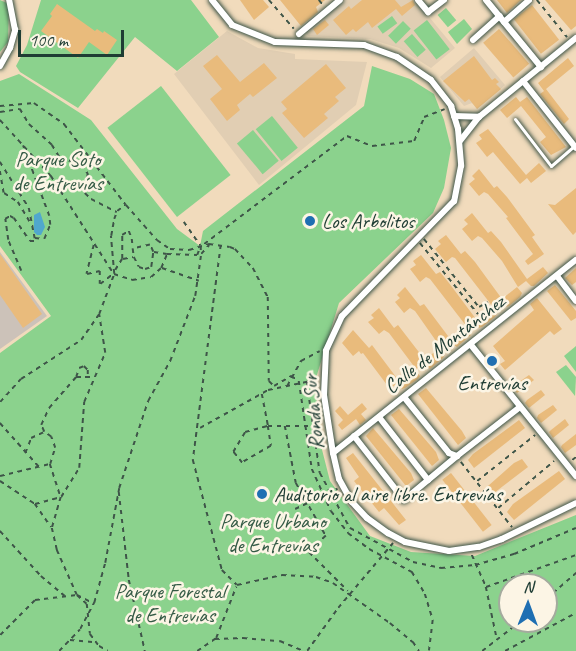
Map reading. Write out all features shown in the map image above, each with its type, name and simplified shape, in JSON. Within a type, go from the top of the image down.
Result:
[{"type":"street","points":[[0,66],[10,48],[15,30],[9,0]]},
{"type":"street","name":"Ronda Sur","points":[[212,0],[232,25],[275,42],[364,45],[381,50],[431,80],[452,106],[460,141],[461,166],[454,201],[342,316],[328,347],[324,379],[333,453],[343,485],[352,502],[367,518],[397,538],[428,548],[449,551],[470,548],[516,532],[576,503]]},
{"type":"street","points":[[299,34],[340,0]]},
{"type":"street","points":[[418,0],[428,12],[444,0]]},
{"type":"street","points":[[486,0],[541,67]]},
{"type":"street","points":[[473,40],[529,0]]},
{"type":"street","points":[[460,141],[479,117],[573,41]]},
{"type":"street","points":[[523,81],[575,146]]},
{"type":"street","points":[[454,116],[479,117]]},
{"type":"street","name":"Calle de Montánchez","points":[[333,453],[576,260]]},
{"type":"street","points":[[557,276],[576,301]]},
{"type":"street","points":[[471,345],[576,476]]},
{"type":"street","points":[[404,397],[449,453],[457,456]]},
{"type":"street","points":[[354,436],[404,500],[520,407]]},
{"type":"street","points":[[379,417],[428,480]]},
{"type":"lane","points":[[514,119],[551,166],[575,146]]},
{"type":"path","points":[[269,0],[299,34]]},
{"type":"path","points":[[537,0],[573,41]]},
{"type":"path","points":[[0,105],[34,103],[63,124],[126,205],[157,240],[170,249],[178,252],[208,245],[221,245],[236,249],[264,286],[269,322],[267,376],[270,384],[278,385],[293,376]]},
{"type":"path","points":[[59,651],[88,617],[94,603],[105,563],[119,488],[148,401],[170,361],[199,281],[201,246],[348,136],[372,146],[414,141],[424,117],[452,106]]},
{"type":"path","points":[[0,112],[20,110],[28,124],[52,145],[60,158],[82,164],[88,174],[85,193],[91,199],[117,212]]},
{"type":"path","points":[[0,120],[51,176],[114,272],[132,280],[151,278],[161,268],[167,254]]},
{"type":"path","points":[[21,271],[8,240],[5,219],[10,216],[14,218],[30,241],[42,239],[48,233],[49,216],[22,145]]},
{"type":"path","points":[[0,162],[11,184],[29,208],[35,238],[42,239]]},
{"type":"path","points":[[0,171],[4,193],[18,202],[31,225]]},
{"type":"path","points":[[114,272],[111,237],[117,212],[126,205]]},
{"type":"path","points":[[184,222],[201,246]]},
{"type":"path","points":[[0,402],[21,379],[81,340],[99,314],[114,272],[122,259],[121,241],[125,231],[130,232],[134,256],[139,267],[145,269],[151,267],[153,252],[150,245],[133,249]]},
{"type":"path","points":[[420,238],[479,307],[488,302]]},
{"type":"path","points":[[420,238],[432,258],[478,314]]},
{"type":"path","points":[[95,244],[87,274],[100,270],[100,284],[114,272]]},
{"type":"path","points":[[153,252],[199,254],[208,245]]},
{"type":"path","points":[[221,245],[199,428],[193,460],[222,570],[237,585]]},
{"type":"path","points":[[432,258],[436,254]]},
{"type":"path","points":[[122,259],[134,256]]},
{"type":"path","points":[[161,268],[199,281]]},
{"type":"path","points":[[446,275],[450,272]]},
{"type":"path","points":[[456,287],[460,284]]},
{"type":"path","points":[[52,528],[61,497],[79,468],[84,402],[92,377],[105,353],[99,314]]},
{"type":"path","points":[[287,387],[301,361],[328,347]]},
{"type":"path","points":[[61,497],[60,486],[50,464],[55,448],[51,437],[44,432],[41,424],[49,408],[76,377],[79,368],[84,366],[88,370],[88,377]]},
{"type":"path","points":[[293,376],[299,384],[312,469],[323,497],[348,533],[383,557],[412,572],[425,594],[433,620],[429,651]]},
{"type":"path","points":[[76,377],[92,377]]},
{"type":"path","points":[[199,428],[262,394],[324,379]]},
{"type":"path","points":[[307,382],[320,473],[350,528],[388,549],[413,562],[441,568],[475,565],[514,554],[576,528]]},
{"type":"path","points":[[262,394],[268,426],[271,446],[242,463],[233,452],[245,432],[268,426],[313,426]]},
{"type":"path","points":[[0,423],[25,454],[39,466]]},
{"type":"path","points":[[285,426],[296,483],[326,536],[309,552],[351,594]]},
{"type":"path","points":[[477,481],[540,431]]},
{"type":"path","points":[[25,454],[31,438],[44,432]]},
{"type":"path","points":[[457,456],[516,532]]},
{"type":"path","points":[[497,508],[560,456]]},
{"type":"path","points":[[0,476],[50,464]]},
{"type":"path","points":[[0,481],[35,504],[52,528],[57,550],[77,595],[87,604],[90,634],[108,651]]},
{"type":"path","points":[[295,509],[343,485]]},
{"type":"path","points":[[119,488],[129,580],[145,651]]},
{"type":"path","points":[[35,504],[61,497]]},
{"type":"path","points":[[0,531],[40,576],[65,597]]},
{"type":"path","points":[[197,651],[215,639],[269,639],[292,644],[306,651],[397,538]]},
{"type":"path","points":[[470,548],[475,565],[486,586],[497,639]]},
{"type":"path","points":[[486,586],[576,555]]},
{"type":"path","points":[[558,589],[576,573]]},
{"type":"path","points":[[237,585],[282,575],[298,575],[333,583],[390,623],[413,642],[419,651]]},
{"type":"path","points":[[215,639],[237,585]]},
{"type":"path","points":[[0,635],[35,600],[77,595],[94,603]]},
{"type":"path","points":[[505,651],[576,613]]},
{"type":"path","points":[[482,651],[505,633]]},
{"type":"path","points":[[70,640],[96,642]]},
{"type":"shaded area","points":[[344,0],[415,0],[455,48],[431,68],[399,48],[370,39],[308,36],[305,32]]},
{"type":"shaded area","points":[[227,31],[258,48],[295,54],[295,59],[367,62],[356,105],[259,185],[174,74]]},
{"type":"shaded area","points":[[474,48],[505,85],[477,109],[472,103],[464,106],[440,77]]},
{"type":"shaded area","points":[[0,252],[47,316],[0,349]]},
{"type":"green space","points":[[0,0],[9,4],[8,42],[0,52]]},
{"type":"green space","points":[[41,0],[191,0],[219,37],[177,71],[135,37],[78,108],[20,72],[16,66],[27,45]]},
{"type":"green space","points":[[446,8],[456,20],[448,27],[438,15]]},
{"type":"green space","points":[[392,16],[397,23],[383,34],[377,27]]},
{"type":"green space","points":[[464,19],[472,29],[457,44],[448,32]]},
{"type":"green space","points":[[427,20],[450,49],[436,60],[414,30]]},
{"type":"green space","points":[[403,21],[411,29],[396,44],[388,36]]},
{"type":"green space","points":[[412,34],[426,50],[417,57],[404,41]]},
{"type":"green space","points":[[372,66],[410,79],[434,94],[451,148],[444,188],[433,213],[339,303],[316,378],[318,434],[330,481],[370,536],[411,552],[475,556],[576,515],[576,651],[0,651],[0,353],[51,316],[0,246],[0,81],[19,74],[91,120],[177,229],[200,246],[203,231],[364,106]]},
{"type":"green space","points":[[161,86],[231,175],[177,217],[107,128]]},
{"type":"green space","points":[[272,116],[298,148],[281,161],[256,129]]},
{"type":"green space","points":[[253,130],[279,161],[263,174],[237,143]]},
{"type":"green space","points":[[576,346],[576,372],[564,356]]},
{"type":"green space","points":[[566,365],[576,377],[575,396],[556,372]]},
{"type":"water","points":[[40,212],[45,227],[41,235],[37,235],[34,232],[34,215]]},
{"type":"building","points":[[240,0],[263,0],[269,7],[254,20]]},
{"type":"building","points":[[280,0],[325,0],[316,7],[318,12],[301,26]]},
{"type":"building","points":[[362,0],[395,0],[401,7],[413,0],[415,5],[402,16],[396,9],[372,28],[368,22],[356,32],[353,29],[346,35],[333,20],[349,6],[351,9]]},
{"type":"building","points":[[497,0],[521,0],[507,13]]},
{"type":"building","points":[[545,0],[576,0],[576,26],[571,30]]},
{"type":"building","points":[[57,4],[95,31],[97,29],[103,33],[104,31],[117,40],[107,55],[89,42],[78,58],[41,31],[52,16],[50,14]]},
{"type":"building","points":[[532,5],[559,40],[541,54],[514,19]]},
{"type":"building","points":[[325,20],[329,25],[317,35],[313,29]]},
{"type":"building","points":[[499,29],[529,64],[513,77],[483,43]]},
{"type":"building","points":[[217,55],[240,82],[264,63],[277,78],[253,97],[250,94],[237,105],[240,110],[227,121],[210,99],[222,89],[203,66]]},
{"type":"building","points":[[474,56],[492,80],[495,78],[499,82],[496,84],[501,89],[477,109],[469,99],[465,102],[443,81]]},
{"type":"building","points":[[568,58],[574,66],[546,89],[569,119],[564,124],[540,94],[544,91],[538,83]]},
{"type":"building","points":[[326,64],[346,88],[335,97],[339,101],[324,114],[328,118],[304,138],[282,113],[287,109],[281,102]]},
{"type":"building","points":[[516,97],[520,102],[527,97],[566,147],[551,155],[540,142],[546,137],[521,106],[507,118],[500,110]]},
{"type":"building","points":[[488,129],[526,175],[539,163],[546,171],[531,183],[527,178],[520,184],[493,152],[487,157],[476,143],[482,139],[479,135]]},
{"type":"building","points":[[479,169],[494,188],[497,186],[507,197],[535,235],[532,237],[544,254],[528,265],[525,261],[533,254],[506,218],[508,217],[488,194],[484,192],[479,196],[469,184],[475,179],[472,176]]},
{"type":"building","points":[[576,188],[576,232],[573,235],[548,204],[555,205]]},
{"type":"building","points":[[472,213],[488,233],[491,231],[501,242],[527,279],[543,267],[548,273],[534,286],[526,281],[518,287],[502,261],[482,238],[478,236],[472,241],[462,229],[468,224],[464,220]]},
{"type":"building","points":[[446,235],[461,254],[465,251],[475,262],[502,299],[517,287],[522,293],[520,297],[509,306],[506,307],[501,301],[493,307],[455,258],[452,257],[446,262],[435,249],[441,244],[438,241]]},
{"type":"building","points":[[0,254],[42,314],[23,328],[0,295]]},
{"type":"building","points":[[421,255],[436,274],[440,272],[476,319],[491,307],[497,314],[495,317],[482,327],[479,328],[474,322],[467,327],[430,279],[426,277],[420,282],[410,269],[416,265],[413,261]]},
{"type":"building","points":[[576,268],[576,282],[572,285],[565,278]]},
{"type":"building","points":[[555,285],[576,311],[576,318],[571,321],[547,291]]},
{"type":"building","points":[[405,287],[420,306],[424,304],[451,340],[465,328],[471,335],[457,347],[449,342],[441,348],[415,311],[410,308],[404,313],[395,302],[400,298],[397,295]]},
{"type":"building","points":[[537,298],[562,329],[554,335],[550,331],[505,370],[500,364],[505,361],[493,346],[534,310],[530,304]]},
{"type":"building","points":[[379,308],[394,328],[398,325],[425,360],[439,348],[445,355],[443,358],[430,369],[423,363],[416,369],[389,333],[384,330],[379,334],[368,322],[374,318],[371,315]]},
{"type":"building","points":[[353,330],[369,348],[372,345],[399,381],[414,369],[420,376],[418,379],[405,388],[402,389],[397,383],[390,389],[363,353],[359,351],[353,356],[342,343]]},
{"type":"building","points":[[529,375],[534,380],[517,393],[513,388],[515,385]]},
{"type":"building","points":[[426,388],[466,438],[458,445],[418,394]]},
{"type":"building","points":[[541,390],[545,395],[529,408],[525,403],[527,400]]},
{"type":"building","points":[[362,403],[367,409],[361,414],[366,420],[360,425],[356,419],[342,430],[338,425],[343,420],[335,411],[340,406],[348,415]]},
{"type":"building","points":[[553,405],[557,410],[541,423],[537,418],[538,415]]},
{"type":"building","points":[[399,409],[436,452],[439,460],[432,466],[391,415]]},
{"type":"building","points":[[565,419],[569,425],[553,438],[549,432]]},
{"type":"building","points":[[519,420],[525,428],[474,468],[468,460],[473,454]]},
{"type":"building","points":[[373,428],[411,473],[414,480],[406,486],[366,436]]},
{"type":"building","points":[[576,434],[576,445],[565,453],[562,445]]},
{"type":"building","points":[[353,453],[406,520],[399,525],[384,508],[379,512],[354,481],[359,477],[346,458]]},
{"type":"building","points":[[522,459],[528,467],[494,493],[488,486],[514,463]]},
{"type":"building","points":[[559,471],[565,479],[514,520],[507,512],[513,504]]},
{"type":"building","points":[[451,473],[492,525],[483,532],[442,480]]},
{"type":"place","name":"Los Arbolitos","points":[[310,221]]},
{"type":"place","name":"Entrevías","points":[[492,361]]},
{"type":"place","name":"Auditorio al aire libre. Entrevías","points":[[262,494]]},
{"type":"park label","name":"Parque Soto de Entrevías","points":[[58,171]]},
{"type":"park label","name":"Parque Urbano de Entrevías","points":[[273,533]]},
{"type":"park label","name":"Parque Forestal de Entrevías","points":[[170,603]]}]
